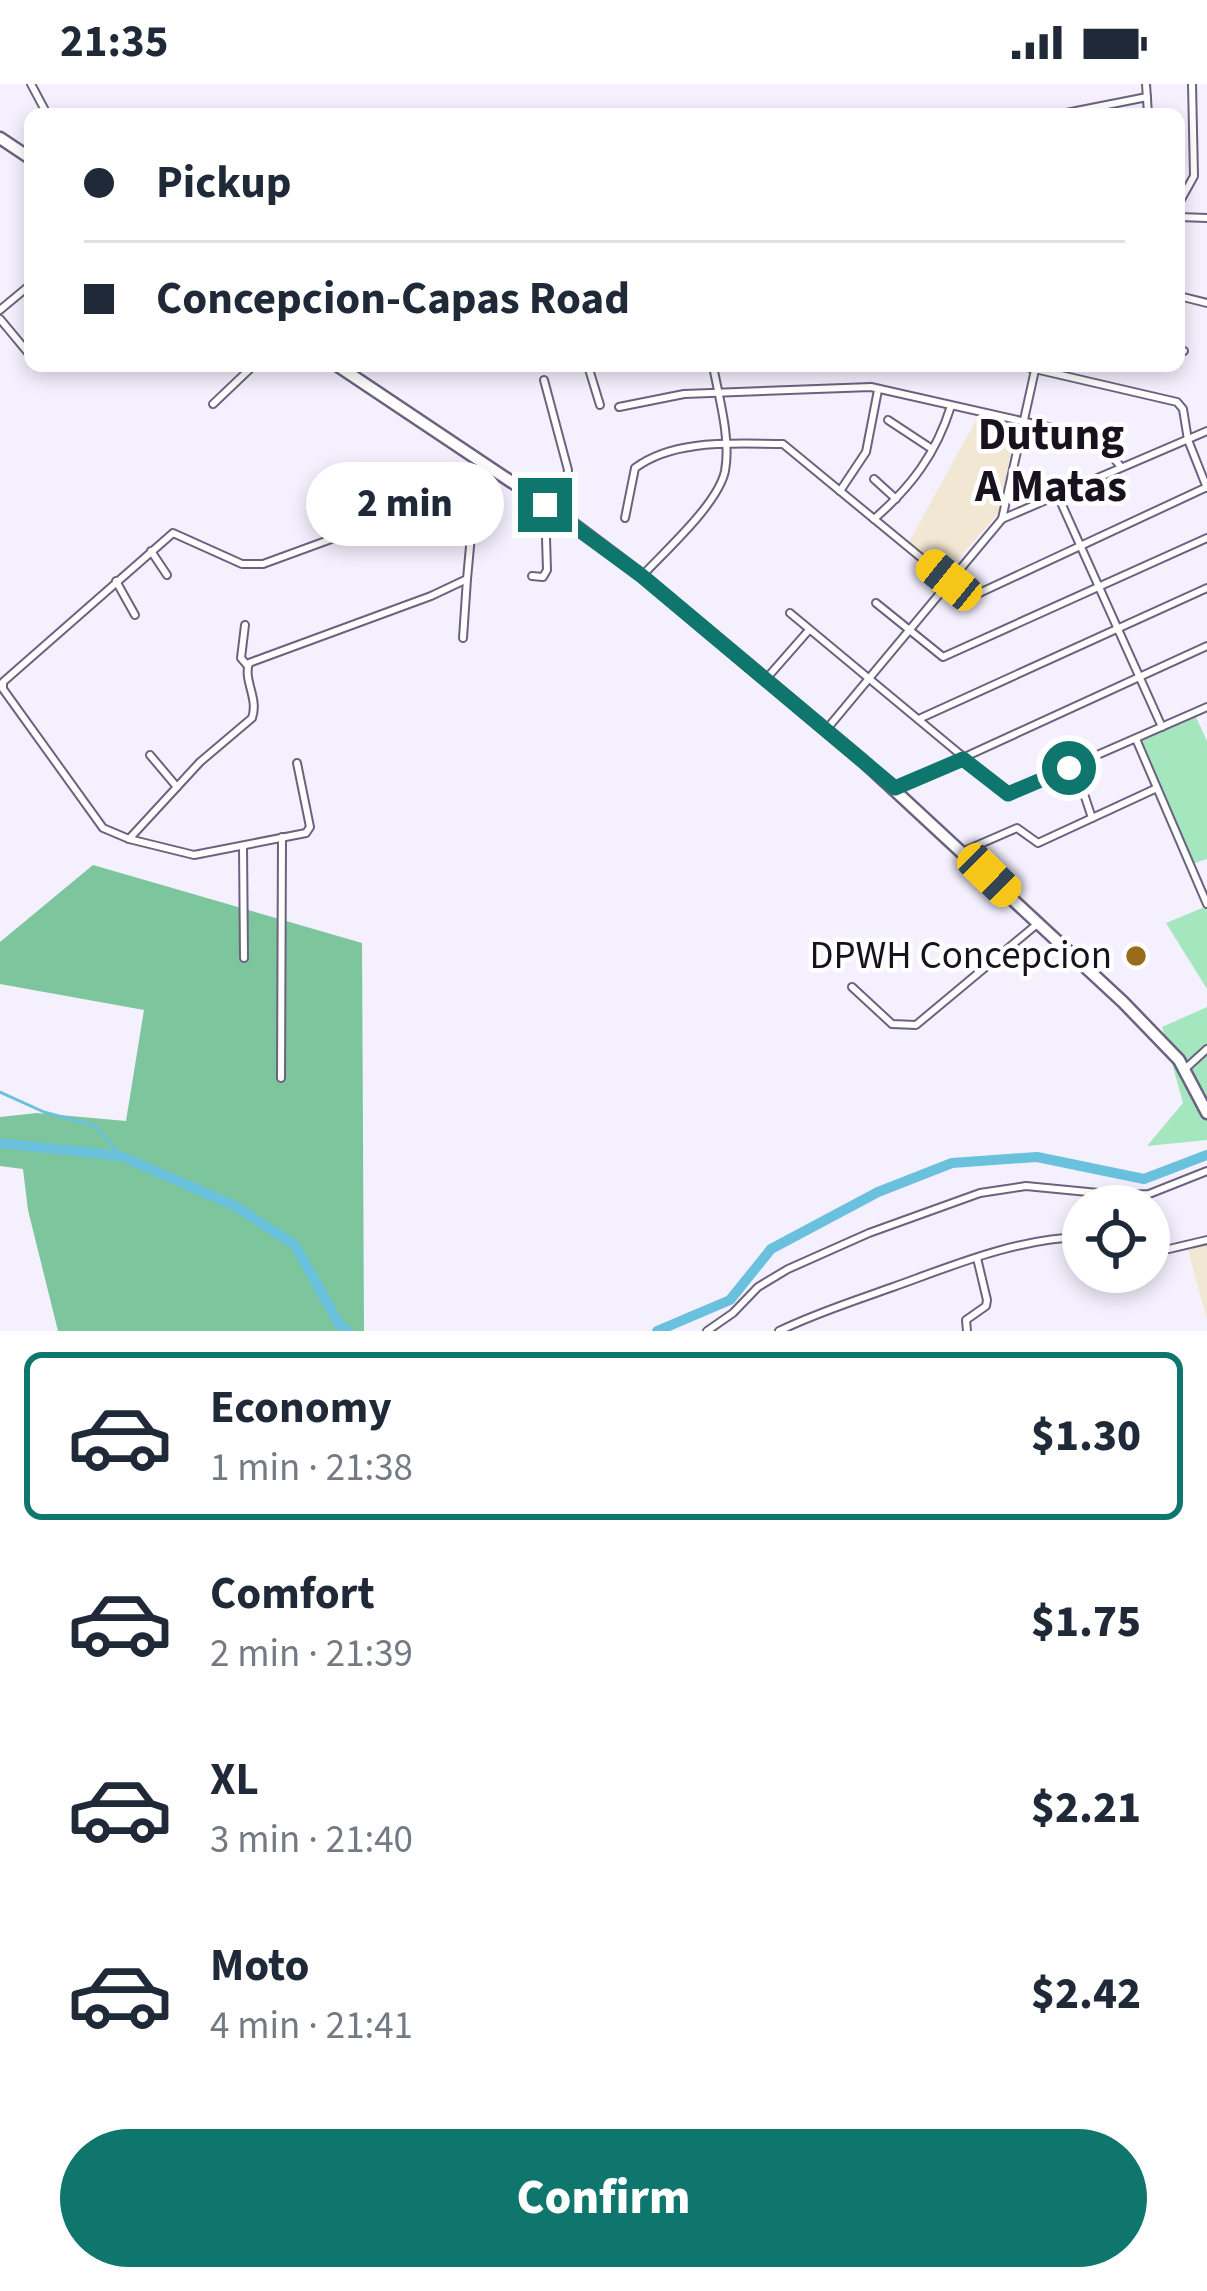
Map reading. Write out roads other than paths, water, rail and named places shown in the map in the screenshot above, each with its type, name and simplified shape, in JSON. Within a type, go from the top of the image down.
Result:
[{"type":"main road","points":[[347,372],[642,576],[895,788],[1123,1002],[1185,1069],[1207,1113]]},
{"type":"street","points":[[1147,84],[1148,108]]},
{"type":"street","points":[[1185,194],[1193,182],[1192,84]]},
{"type":"street","points":[[1091,108],[1147,97]]},
{"type":"street","points":[[1192,103],[1207,102]]},
{"type":"street","points":[[1194,142],[1207,141]]},
{"type":"street","points":[[0,310],[24,290]]},
{"type":"street","points":[[0,319],[24,348]]},
{"type":"street","points":[[213,404],[248,372]]},
{"type":"street","points":[[590,372],[600,405]]},
{"type":"street","points":[[642,576],[721,482],[725,444],[714,372]]},
{"type":"street","points":[[1002,519],[1034,372]]},
{"type":"street","points":[[625,518],[639,464],[664,453],[725,444],[783,444],[964,593],[975,595],[1207,487],[1177,402],[1052,372]]},
{"type":"street","points":[[544,380],[568,470],[560,515]]},
{"type":"street","points":[[840,491],[866,452],[879,388]]},
{"type":"street","points":[[619,407],[685,394],[879,388],[1100,441],[1121,467]]},
{"type":"street","points":[[874,519],[909,488],[951,406]]},
{"type":"street","points":[[888,421],[932,449]]},
{"type":"street","points":[[826,730],[1002,519],[1207,431]]},
{"type":"street","points":[[463,638],[473,514],[486,466]]},
{"type":"street","points":[[874,478],[896,499]]},
{"type":"street","points":[[297,763],[310,827],[306,833],[194,855],[129,839],[103,828],[2,684],[168,535],[178,533],[242,564],[263,564],[479,485]]},
{"type":"street","points":[[1058,496],[1162,727]]},
{"type":"street","points":[[532,575],[543,577],[547,570],[545,505]]},
{"type":"street","points":[[442,525],[473,514]]},
{"type":"street","points":[[877,603],[944,657],[1207,538]]},
{"type":"street","points":[[151,551],[167,574]]},
{"type":"street","points":[[248,665],[254,658],[467,579]]},
{"type":"street","points":[[116,581],[135,615]]},
{"type":"street","points":[[919,719],[1207,588]]},
{"type":"street","points":[[790,614],[1008,794],[1207,707]]},
{"type":"street","points":[[129,839],[227,736],[251,718],[254,697],[248,665],[241,658],[245,625]]},
{"type":"street","points":[[766,680],[809,630]]},
{"type":"street","points":[[895,788],[1207,646]]},
{"type":"street","points":[[1136,739],[1207,904]]},
{"type":"street","points":[[150,755],[177,787]]},
{"type":"street","points":[[1081,785],[1092,818]]},
{"type":"street","points":[[1038,842],[1157,788]]},
{"type":"street","points":[[964,851],[1018,828],[1046,852]]},
{"type":"street","points":[[281,1078],[282,837]]},
{"type":"street","points":[[243,846],[244,958]]},
{"type":"street","points":[[851,987],[892,1024],[916,1025],[1039,923]]},
{"type":"street","points":[[1185,1069],[1207,1048]]},
{"type":"street","points":[[707,1331],[758,1287],[788,1270],[869,1233],[980,1193],[1026,1186],[1119,1196],[1149,1194],[1207,1171]]},
{"type":"street","points":[[779,1331],[851,1300],[977,1258],[1062,1240]]},
{"type":"street","points":[[1170,1249],[1207,1240]]},
{"type":"street","points":[[967,1331],[966,1320],[983,1310],[987,1300],[977,1258]]},
{"type":"waterway","points":[[0,1092],[44,1112],[95,1126],[121,1156]]},
{"type":"waterway","points":[[0,1143],[121,1156],[235,1206],[295,1245],[339,1324],[348,1331]]},
{"type":"waterway","points":[[657,1331],[730,1300],[771,1249],[878,1192],[952,1163],[1037,1157],[1144,1179],[1207,1155]]},
{"type":"place","name":"DPWH Concepcion","points":[[1136,956]]},
{"type":"district","name":"Dutung A Matas","points":[[1051,461]]}]
